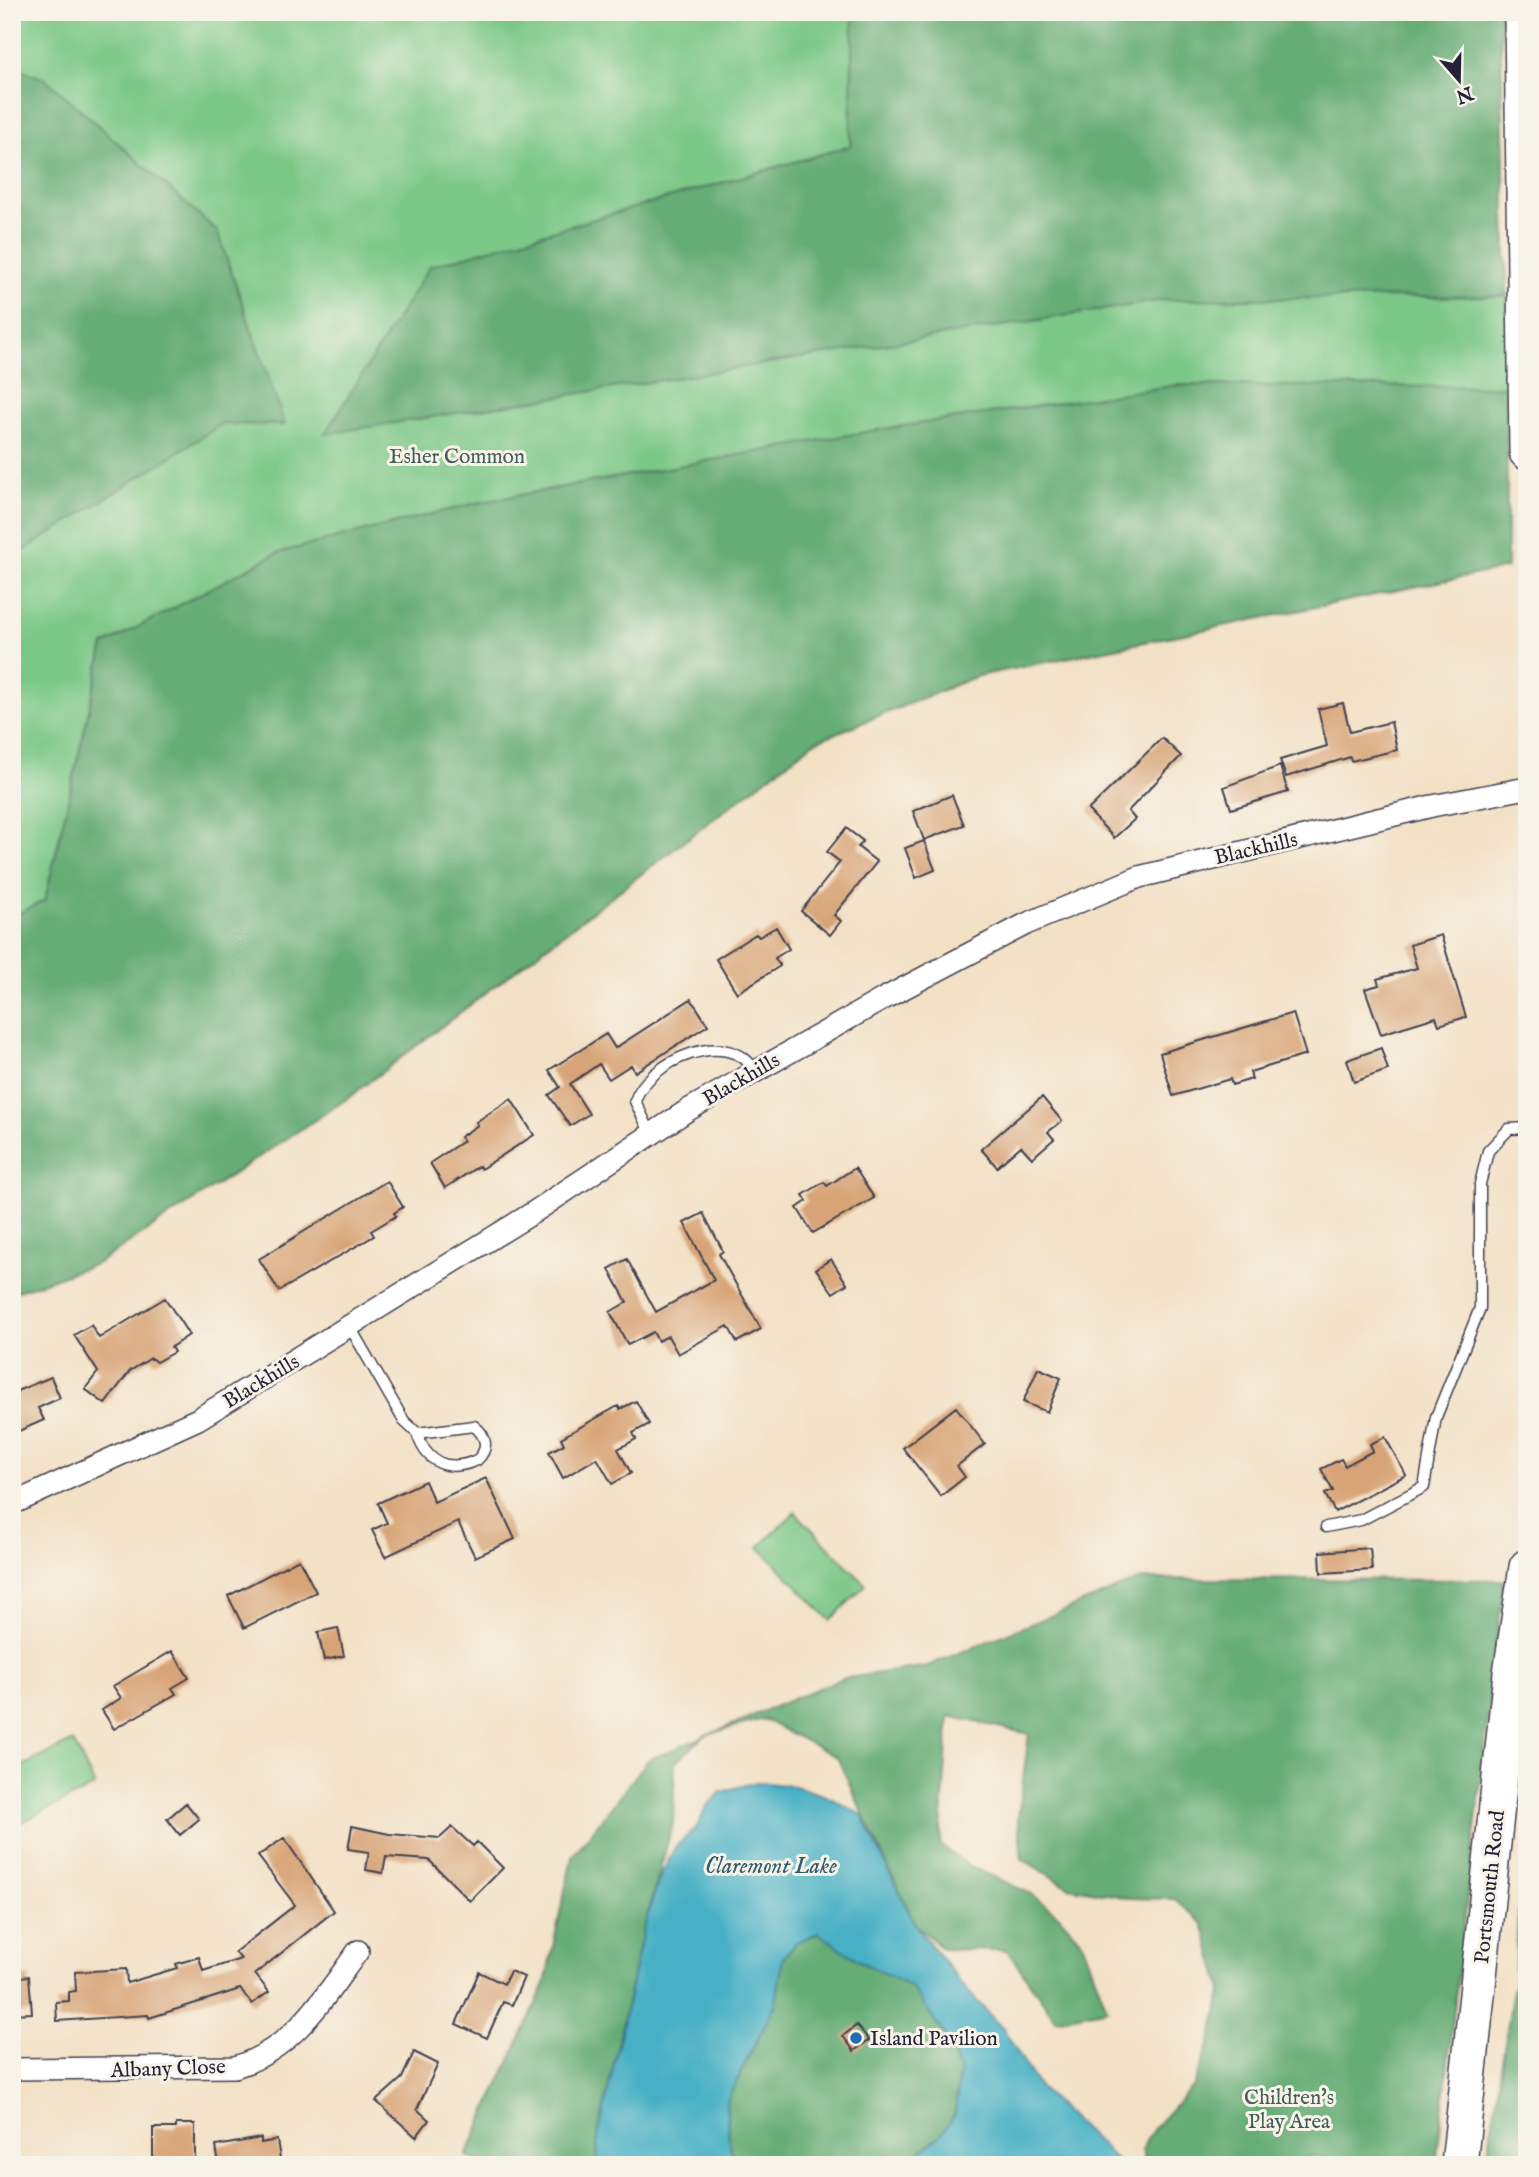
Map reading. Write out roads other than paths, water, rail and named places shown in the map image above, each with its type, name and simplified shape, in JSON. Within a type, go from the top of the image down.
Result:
[{"type":"main road","points":[[1522,12],[1527,452]]},
{"type":"main road","name":"Portsmouth Road","points":[[1459,2165],[1511,1672],[1527,1567]]},
{"type":"street","name":"Blackhills","points":[[12,1504],[198,1419],[350,1327],[651,1134],[755,1072],[969,952],[1026,924],[1139,877],[1432,806],[1527,788]]},
{"type":"street","name":"Albany Close","points":[[12,2069],[235,2067],[259,2060],[284,2044],[320,2003],[358,1951]]},
{"type":"lane","points":[[651,1134],[635,1101],[639,1087],[694,1050],[727,1051],[750,1063],[755,1072]]},
{"type":"lane","points":[[1326,1527],[1360,1520],[1424,1488],[1436,1417],[1479,1308],[1480,1184],[1488,1151],[1509,1129],[1527,1128]]},
{"type":"lane","points":[[350,1327],[404,1421],[417,1433],[422,1447],[431,1458],[453,1467],[477,1460],[486,1447],[485,1438],[474,1426],[417,1433]]},
{"type":"water","name":"Claremont Lake","points":[[757,1782],[795,1786],[826,1796],[862,1815],[914,1923],[962,1985],[1004,2030],[1039,2087],[1122,2165],[902,2165],[939,2137],[955,2114],[960,2069],[945,2035],[911,1987],[861,1962],[818,1933],[796,1942],[783,1958],[776,2003],[726,2102],[729,2141],[735,2165],[597,2165],[598,2137],[643,1931],[659,1879],[675,1847],[697,1827],[706,1807],[721,1792]]},
{"type":"place","name":"Island Pavilion","points":[[856,2038]]},
{"type":"park label","name":"Esher Common","points":[[457,456]]},
{"type":"park label","name":"Children's Play Area","points":[[1289,2109]]}]
